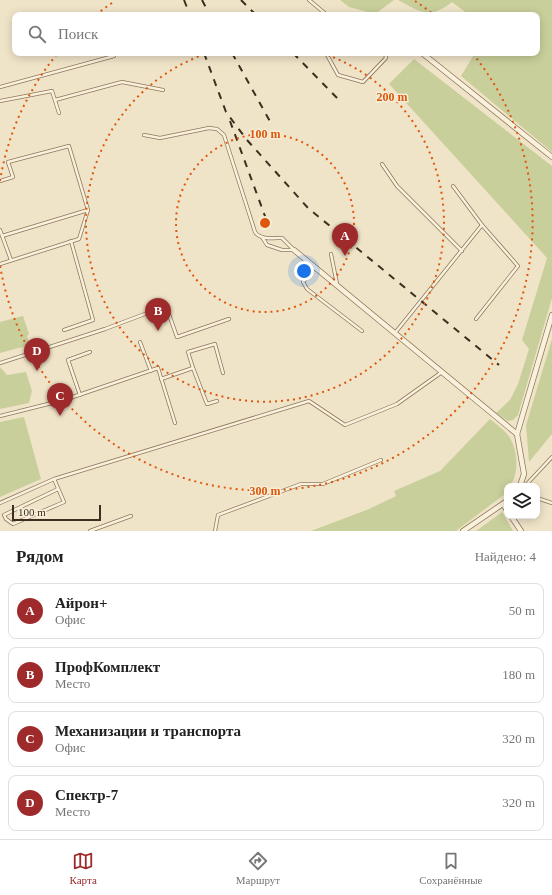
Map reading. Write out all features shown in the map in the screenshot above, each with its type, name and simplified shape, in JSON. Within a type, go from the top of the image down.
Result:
[{"type":"street","points":[[426,56],[552,156]]},
{"type":"street","points":[[294,250],[517,434]]},
{"type":"street","points":[[521,483],[524,474],[517,434],[552,315]]},
{"type":"street","points":[[463,531],[504,503]]},
{"type":"street","points":[[513,519],[521,531]]},
{"type":"lane","points":[[309,0],[323,12]]},
{"type":"lane","points":[[0,87],[114,56]]},
{"type":"lane","points":[[328,56],[338,74],[363,82],[386,58],[386,56]]},
{"type":"lane","points":[[55,100],[122,82],[163,90]]},
{"type":"lane","points":[[0,101],[52,91],[58,113]]},
{"type":"lane","points":[[144,135],[160,138],[209,128],[218,129],[224,135],[257,236],[282,238],[294,250]]},
{"type":"lane","points":[[0,181],[13,177],[8,162],[69,146],[88,210],[79,239],[0,264]]},
{"type":"lane","points":[[382,164],[397,186],[462,251]]},
{"type":"lane","points":[[454,186],[482,225],[518,266],[476,319]]},
{"type":"lane","points":[[2,236],[88,210]]},
{"type":"lane","points":[[395,333],[482,225]]},
{"type":"lane","points":[[0,230],[11,260]]},
{"type":"lane","points":[[262,237],[267,245],[282,250],[294,250]]},
{"type":"lane","points":[[64,330],[93,320],[71,241]]},
{"type":"lane","points":[[332,254],[337,285]]},
{"type":"lane","points":[[315,267],[303,282],[308,289],[362,331]]},
{"type":"lane","points":[[0,363],[105,329],[166,306],[177,337],[229,319]]},
{"type":"lane","points":[[140,342],[151,371]]},
{"type":"lane","points":[[217,401],[207,404],[188,352],[215,344],[223,373]]},
{"type":"lane","points":[[80,395],[68,360],[90,352]]},
{"type":"lane","points":[[0,416],[80,395],[158,368],[175,423]]},
{"type":"lane","points":[[161,379],[193,368]]},
{"type":"lane","points":[[0,503],[54,478],[309,401],[345,425],[397,404],[442,372]]},
{"type":"lane","points":[[528,483],[552,458]]},
{"type":"lane","points":[[215,531],[218,515],[301,484],[323,484],[381,460]]},
{"type":"lane","points":[[54,478],[64,502],[13,524],[6,519],[4,515],[58,488]]},
{"type":"lane","points":[[540,499],[552,503]]},
{"type":"lane","points":[[90,531],[131,516]]},
{"type":"green space","points":[[340,0],[394,0],[378,12],[368,12],[349,7]]},
{"type":"green space","points":[[398,0],[552,0],[552,152],[461,76],[473,56],[540,56],[540,12],[465,12],[452,2],[444,8],[431,12],[419,11]]},
{"type":"green space","points":[[414,59],[552,166],[552,298],[518,415],[513,420],[508,421],[496,413],[510,400],[518,384],[529,349],[522,340],[547,258],[389,84]]},
{"type":"green space","points":[[23,316],[29,334],[27,336],[30,345],[0,353],[0,322]]},
{"type":"green space","points":[[552,339],[552,434],[529,462],[526,425]]},
{"type":"green space","points":[[0,367],[7,375],[26,372],[32,391],[29,403],[0,409]]},
{"type":"green space","points":[[24,417],[41,479],[0,497],[0,422]]},
{"type":"green space","points":[[490,419],[504,430],[514,446],[516,460],[515,474],[512,483],[504,483],[504,495],[456,531],[311,531],[369,509],[396,496],[394,491],[440,471]]},
{"type":"green space","points":[[502,512],[504,519],[506,519],[513,531],[476,531]]},
{"type":"railway","points":[[184,0],[189,12]]},
{"type":"railway","points":[[202,0],[208,12]]},
{"type":"railway","points":[[241,0],[253,12]]},
{"type":"railway","points":[[205,56],[226,112],[247,140],[308,208],[499,365]]},
{"type":"railway","points":[[234,56],[272,125]]},
{"type":"railway","points":[[296,56],[338,99]]},
{"type":"railway","points":[[230,121],[269,227]]},
{"type":"place","name":"Айрон+","points":[[345,256]]},
{"type":"place","name":"ПрофКомплект","points":[[158,331]]},
{"type":"place","name":"Спектр-7","points":[[37,371]]},
{"type":"place","name":"Механизации и транспорта","points":[[60,416]]}]
